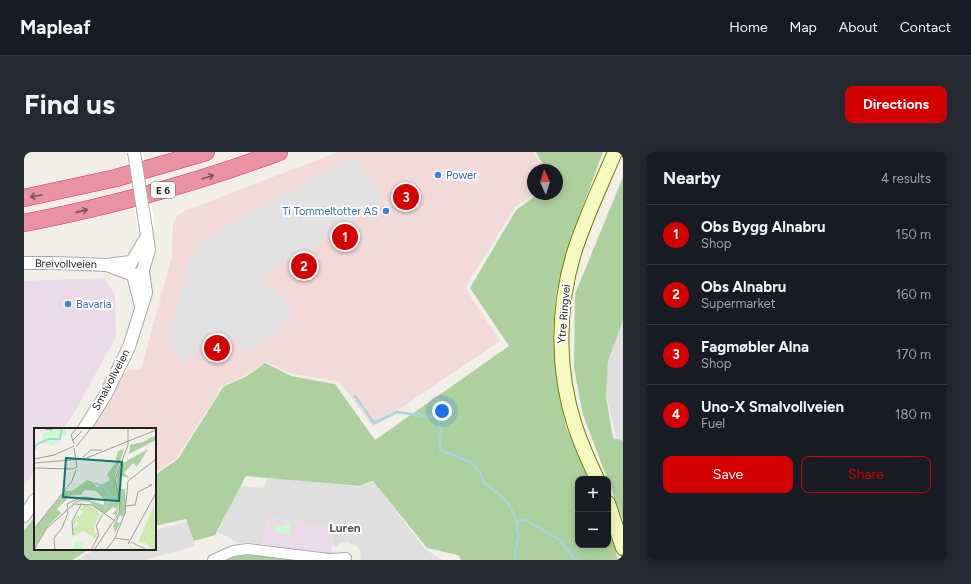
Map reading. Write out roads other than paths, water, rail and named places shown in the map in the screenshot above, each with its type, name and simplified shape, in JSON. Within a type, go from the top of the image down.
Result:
[{"type":"highway","points":[[139,172],[172,152]]},
{"type":"highway","name":"E 6","points":[[24,198],[139,172],[206,152]]},
{"type":"highway","name":"E 6","points":[[24,223],[154,193],[229,170],[279,152]]},
{"type":"main road","name":"Ytre Ringvei","points":[[596,476],[575,426],[568,402],[562,360],[562,326],[565,294],[574,253],[615,152]]},
{"type":"main road","points":[[611,512],[623,548]]},
{"type":"street","name":"Smalvollveien","points":[[85,428],[106,394],[125,357],[141,306],[135,268],[149,250],[134,152]]},
{"type":"street","name":"Breivollveien","points":[[24,264],[54,262],[135,268]]},
{"type":"street","points":[[24,516],[34,501]]},
{"type":"street","points":[[213,560],[228,553],[248,549],[329,559],[346,558]]},
{"type":"waterway","points":[[355,396],[374,423],[397,412],[436,418],[441,429],[440,450],[473,464],[478,469],[483,482],[504,498],[511,508],[516,521],[525,520],[560,540],[575,560]]},
{"type":"waterway","points":[[516,521],[519,538],[515,549],[516,560]]},
{"type":"place","name":"Power","points":[[438,175]]},
{"type":"place","name":"Fagmøbler Alna","points":[[406,197]]},
{"type":"place","name":"Ti Tommeltotter AS","points":[[386,211]]},
{"type":"place","name":"Obs Bygg Alnabru","points":[[345,237]]},
{"type":"place","name":"Obs Alnabru","points":[[304,266]]},
{"type":"place","name":"Bavaria","points":[[68,304]]},
{"type":"place","name":"Uno-X Smalvollveien","points":[[217,348]]},
{"type":"district","name":"Luren","points":[[345,528]]}]
